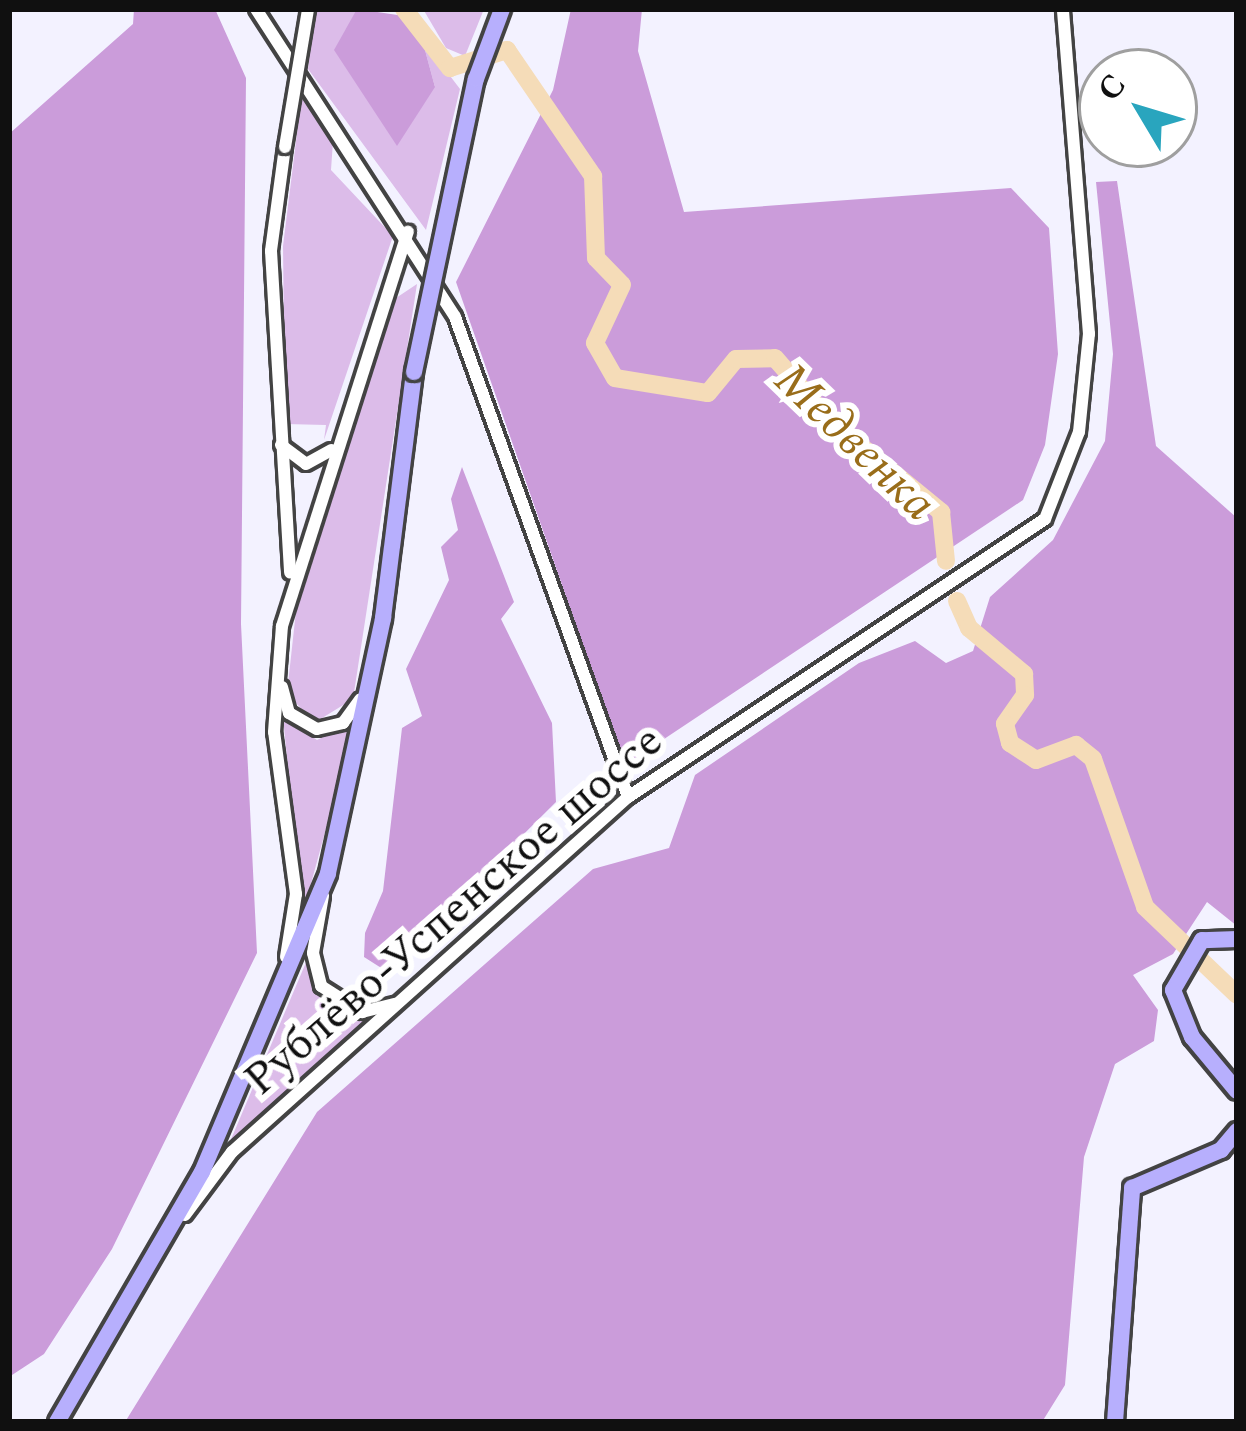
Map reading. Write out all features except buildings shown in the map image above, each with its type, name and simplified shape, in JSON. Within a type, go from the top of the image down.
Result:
[{"type":"main road","name":"Рублёво-Успенское шоссе","points":[[57,1422],[168,1240],[262,1037],[328,873],[383,618],[414,372],[476,80],[502,9]]},
{"type":"main road","points":[[1237,939],[1202,940],[1180,963],[1182,1020],[1237,1091]]},
{"type":"main road","points":[[1115,1422],[1132,1187],[1220,1150],[1237,1131]]},
{"type":"street","points":[[256,9],[408,232],[483,386],[628,797]]},
{"type":"street","points":[[291,585],[278,438],[271,250],[308,9]]},
{"type":"street","name":"Рублёво-Успенское шоссе","points":[[168,1240],[232,1152],[628,797],[1045,519],[1079,432],[1089,334],[1063,9]]},
{"type":"street","points":[[262,1037],[296,894],[274,733],[282,626],[337,440],[408,232]]},
{"type":"street","points":[[278,438],[306,464],[337,440]]},
{"type":"street","points":[[282,626],[284,705],[326,730],[356,709],[383,618]]},
{"type":"street","points":[[328,873],[313,953],[321,986],[362,1012],[407,998]]},
{"type":"shaded area","points":[[134,9],[215,9],[246,78],[241,624],[257,953],[112,1249],[44,1354],[9,1377],[9,134],[133,24]]},
{"type":"shaded area","points":[[315,9],[357,9],[435,87],[422,39],[460,89],[426,230],[308,69]]},
{"type":"shaded area","points":[[357,9],[411,17],[422,39],[435,87],[397,146],[334,50]]},
{"type":"shaded area","points":[[423,9],[484,9],[465,56],[446,48]]},
{"type":"shaded area","points":[[571,9],[642,9],[638,51],[684,212],[1011,188],[1049,228],[1058,354],[1045,445],[1023,500],[625,765],[456,282],[553,90]]},
{"type":"shaded area","points":[[302,93],[333,141],[331,170],[393,236],[324,440],[326,425],[285,424],[283,246]]},
{"type":"shaded area","points":[[1117,181],[1156,446],[1237,518],[1237,926],[1207,902],[1173,954],[1133,975],[1158,1010],[1154,1041],[1115,1064],[1084,1157],[1065,1385],[1042,1422],[125,1422],[317,1112],[593,869],[669,848],[695,775],[859,663],[915,641],[946,663],[973,651],[990,597],[1053,540],[1105,441],[1113,354],[1096,182]]},
{"type":"shaded area","points":[[417,284],[353,699],[314,723],[287,693],[297,602],[390,302]]},
{"type":"shaded area","points":[[462,467],[514,602],[501,619],[552,723],[556,802],[386,971],[364,957],[365,933],[383,891],[402,728],[422,716],[406,669],[449,580],[441,547],[458,530],[451,499]]},
{"type":"shaded area","points":[[283,718],[317,740],[355,722],[303,913]]},
{"type":"shaded area","points":[[307,960],[328,1005],[376,1018],[229,1144]]},
{"type":"waterway","name":"Медвенка","points":[[404,9],[450,68],[507,50],[593,176],[596,258],[622,285],[595,343],[615,378],[708,393],[736,359],[775,358],[830,421],[941,512],[946,561]]},
{"type":"waterway","name":"Медвенка","points":[[957,601],[969,628],[1024,674],[1025,695],[1005,724],[1010,743],[1036,760],[1076,745],[1093,759],[1145,907],[1237,995]]}]
